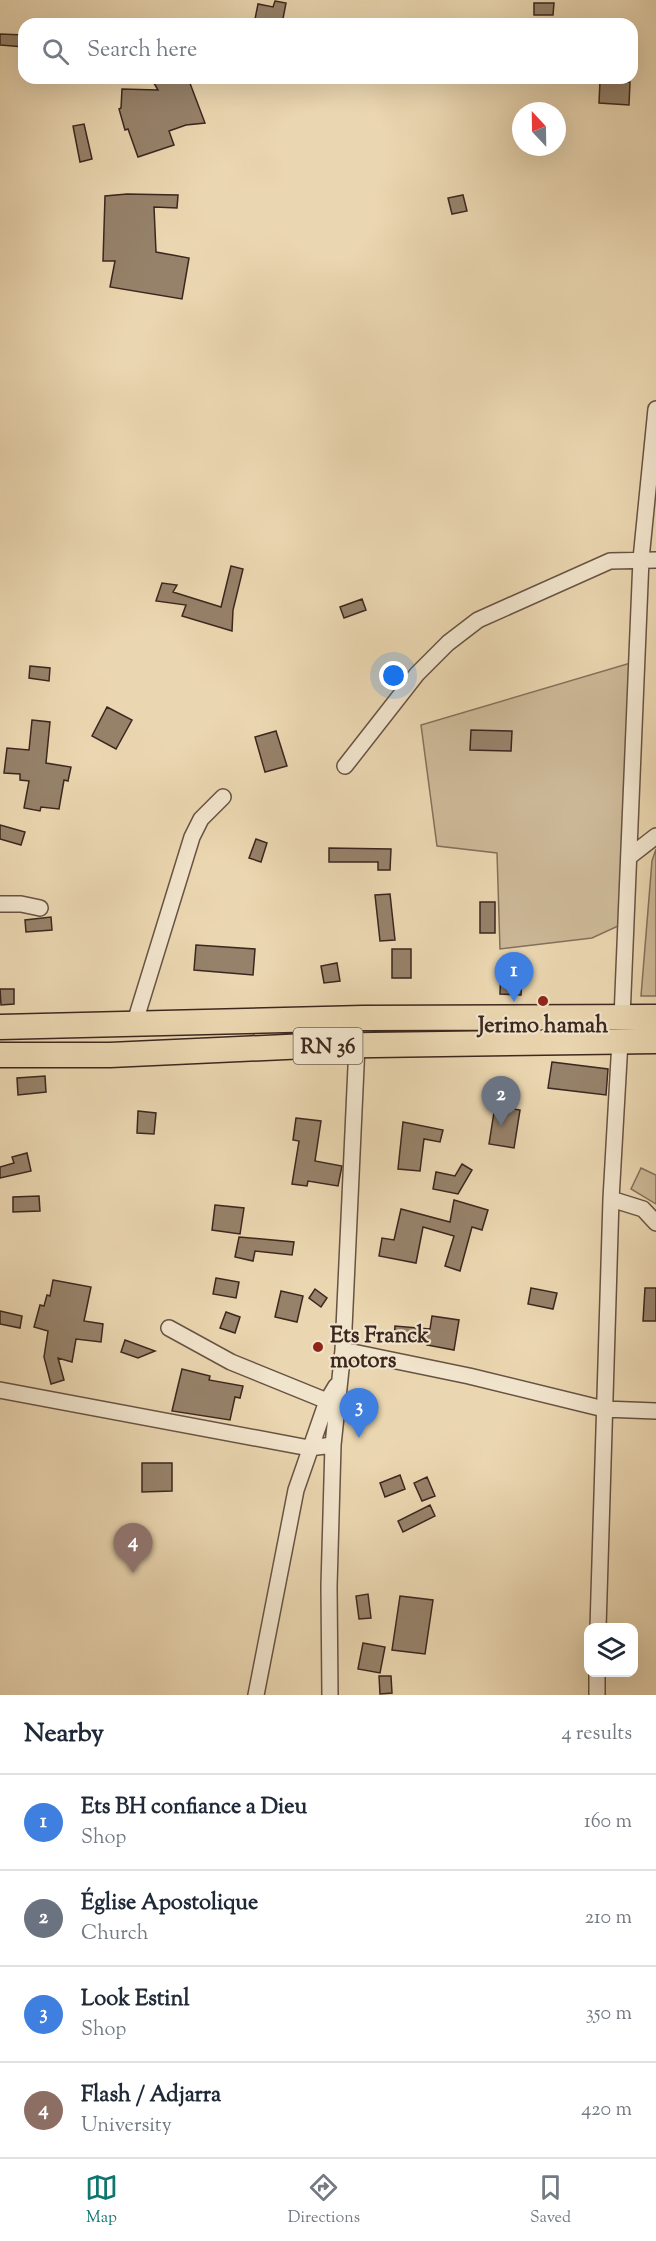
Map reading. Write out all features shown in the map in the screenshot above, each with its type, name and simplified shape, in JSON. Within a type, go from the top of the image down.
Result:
[{"type":"main road","name":"RN 36","points":[[0,1055],[110,1055],[357,1046],[621,1029],[656,1017]]},
{"type":"main road","name":"RN 36","points":[[0,1027],[363,1018],[621,1029],[656,1041]]},
{"type":"street","points":[[598,1623],[611,1199],[656,409]]},
{"type":"street","points":[[345,766],[417,674],[448,644],[478,620],[610,561],[648,559]]},
{"type":"street","points":[[134,1025],[192,837],[201,819],[222,797]]},
{"type":"street","points":[[629,857],[656,836]]},
{"type":"street","points":[[0,904],[21,904],[40,908]]},
{"type":"street","points":[[330,1695],[329,1586],[333,1445],[343,1350],[357,1046]]},
{"type":"street","points":[[611,1199],[643,1209],[656,1223]]},
{"type":"street","points":[[169,1328],[231,1362],[327,1401]]},
{"type":"street","points":[[343,1350],[469,1376],[604,1409],[656,1411]]},
{"type":"street","points":[[256,1695],[296,1490],[327,1401],[338,1383]]},
{"type":"street","points":[[0,1390],[309,1448],[333,1445]]},
{"type":"street","points":[[597,1677],[597,1695]]},
{"type":"shaded area","points":[[644,659],[629,921],[592,938],[500,949],[497,853],[437,846],[421,725]]},
{"type":"shaded area","points":[[656,849],[656,996],[641,996],[652,861]]},
{"type":"shaded area","points":[[641,1168],[656,1175],[656,1204],[631,1189]]},
{"type":"building","points":[[275,1],[286,3],[283,18],[255,18],[258,4],[273,7]]},
{"type":"building","points":[[534,3],[554,3],[553,15],[534,15]]},
{"type":"building","points":[[0,34],[18,35],[18,46],[0,45]]},
{"type":"building","points":[[154,84],[190,84],[205,123],[186,125],[169,131],[174,145],[138,157],[128,129],[125,130],[119,109],[121,108],[122,89],[158,90]]},
{"type":"building","points":[[600,84],[630,84],[629,105],[599,103]]},
{"type":"building","points":[[84,124],[92,159],[80,162],[73,126]]},
{"type":"building","points":[[178,195],[177,208],[154,207],[156,252],[189,258],[182,299],[110,287],[115,261],[103,261],[105,196]]},
{"type":"building","points":[[463,195],[467,211],[452,214],[448,198]]},
{"type":"building","points":[[231,566],[243,569],[233,610],[232,631],[182,616],[186,605],[156,601],[162,583],[177,585],[173,592],[221,607]]},
{"type":"building","points":[[362,599],[366,610],[344,618],[340,607]]},
{"type":"building","points":[[30,666],[50,668],[49,681],[29,678]]},
{"type":"building","points":[[107,707],[132,720],[116,749],[92,736]]},
{"type":"building","points":[[32,720],[50,722],[46,763],[71,767],[68,781],[64,780],[59,809],[41,807],[40,811],[24,808],[29,781],[20,780],[20,774],[4,773],[7,748],[29,750]]},
{"type":"building","points":[[471,730],[512,731],[511,751],[470,750]]},
{"type":"building","points":[[276,731],[287,766],[265,772],[255,737]]},
{"type":"building","points":[[0,825],[25,832],[21,845],[0,839]]},
{"type":"building","points":[[256,839],[267,843],[261,862],[249,858]]},
{"type":"building","points":[[329,848],[391,849],[390,870],[378,870],[378,862],[329,862]]},
{"type":"building","points":[[390,894],[395,940],[380,941],[375,895]]},
{"type":"building","points":[[480,902],[495,902],[495,933],[480,933]]},
{"type":"building","points":[[51,917],[52,930],[26,932],[25,920]]},
{"type":"building","points":[[196,945],[255,949],[253,975],[194,970]]},
{"type":"building","points":[[392,949],[411,949],[411,978],[392,978]]},
{"type":"building","points":[[501,962],[523,963],[521,995],[500,994]]},
{"type":"building","points":[[337,963],[340,981],[324,983],[321,966]]},
{"type":"building","points":[[0,989],[14,989],[14,1004],[1,1005]]},
{"type":"building","points":[[552,1062],[608,1069],[606,1095],[548,1088]]},
{"type":"building","points":[[45,1076],[46,1092],[18,1095],[17,1078]]},
{"type":"building","points":[[495,1106],[520,1110],[514,1148],[489,1144]]},
{"type":"building","points":[[138,1111],[156,1113],[154,1134],[137,1133]]},
{"type":"building","points":[[296,1118],[321,1121],[315,1161],[342,1166],[338,1186],[308,1181],[307,1186],[292,1184],[299,1141],[293,1140]]},
{"type":"building","points":[[403,1122],[443,1130],[440,1142],[424,1139],[420,1171],[398,1169]]},
{"type":"building","points":[[27,1153],[31,1171],[0,1178],[0,1167],[14,1163],[12,1157]]},
{"type":"building","points":[[462,1164],[472,1170],[458,1194],[433,1189],[436,1172],[455,1176]]},
{"type":"building","points":[[39,1196],[40,1211],[13,1212],[13,1197]]},
{"type":"building","points":[[454,1200],[488,1210],[482,1230],[472,1227],[460,1271],[445,1266],[454,1236],[423,1227],[416,1263],[379,1256],[382,1238],[394,1240],[401,1209],[450,1222]]},
{"type":"building","points":[[215,1205],[244,1208],[240,1234],[212,1230]]},
{"type":"building","points":[[239,1237],[294,1242],[292,1255],[255,1251],[253,1261],[235,1257]]},
{"type":"building","points":[[216,1278],[239,1282],[236,1298],[213,1294]]},
{"type":"building","points":[[53,1280],[91,1287],[84,1321],[103,1324],[101,1342],[76,1339],[72,1362],[58,1358],[64,1380],[51,1384],[44,1357],[48,1331],[34,1327],[40,1305],[44,1306],[47,1295],[50,1296]]},
{"type":"building","points":[[531,1288],[557,1293],[553,1309],[528,1304]]},
{"type":"building","points":[[645,1288],[656,1288],[656,1321],[643,1321]]},
{"type":"building","points":[[315,1289],[327,1298],[321,1307],[309,1298]]},
{"type":"building","points":[[281,1291],[303,1296],[297,1322],[275,1317]]},
{"type":"building","points":[[0,1311],[22,1316],[20,1328],[0,1324]]},
{"type":"building","points":[[226,1312],[240,1317],[235,1333],[220,1328]]},
{"type":"building","points":[[432,1316],[459,1320],[454,1350],[427,1345],[428,1343],[394,1341],[395,1326],[430,1329]]},
{"type":"building","points":[[125,1340],[155,1351],[138,1358],[121,1352]]},
{"type":"building","points":[[182,1369],[210,1376],[209,1380],[243,1386],[240,1398],[235,1397],[230,1420],[172,1411]]},
{"type":"building","points":[[142,1463],[172,1463],[172,1491],[142,1492]]},
{"type":"building","points":[[400,1475],[405,1489],[385,1497],[380,1483]]},
{"type":"building","points":[[427,1477],[435,1496],[422,1501],[414,1483]]},
{"type":"building","points":[[430,1505],[435,1516],[403,1532],[398,1521]]},
{"type":"building","points":[[368,1594],[371,1618],[359,1619],[356,1596]]},
{"type":"building","points":[[400,1596],[433,1600],[425,1654],[392,1650]]},
{"type":"building","points":[[363,1643],[385,1647],[380,1673],[358,1669]]},
{"type":"building","points":[[379,1676],[391,1676],[392,1693],[380,1694]]},
{"type":"place","name":"Jerimo hamah","points":[[543,1001]]},
{"type":"place","name":"Ets BH confiance a Dieu","points":[[514,1002]]},
{"type":"place","name":"Église Apostolique","points":[[501,1126]]},
{"type":"place","name":"Ets Franck motors","points":[[318,1347]]},
{"type":"place","name":"Look Estinl","points":[[359,1438]]},
{"type":"place","name":"Flash / Adjarra","points":[[133,1573]]}]
